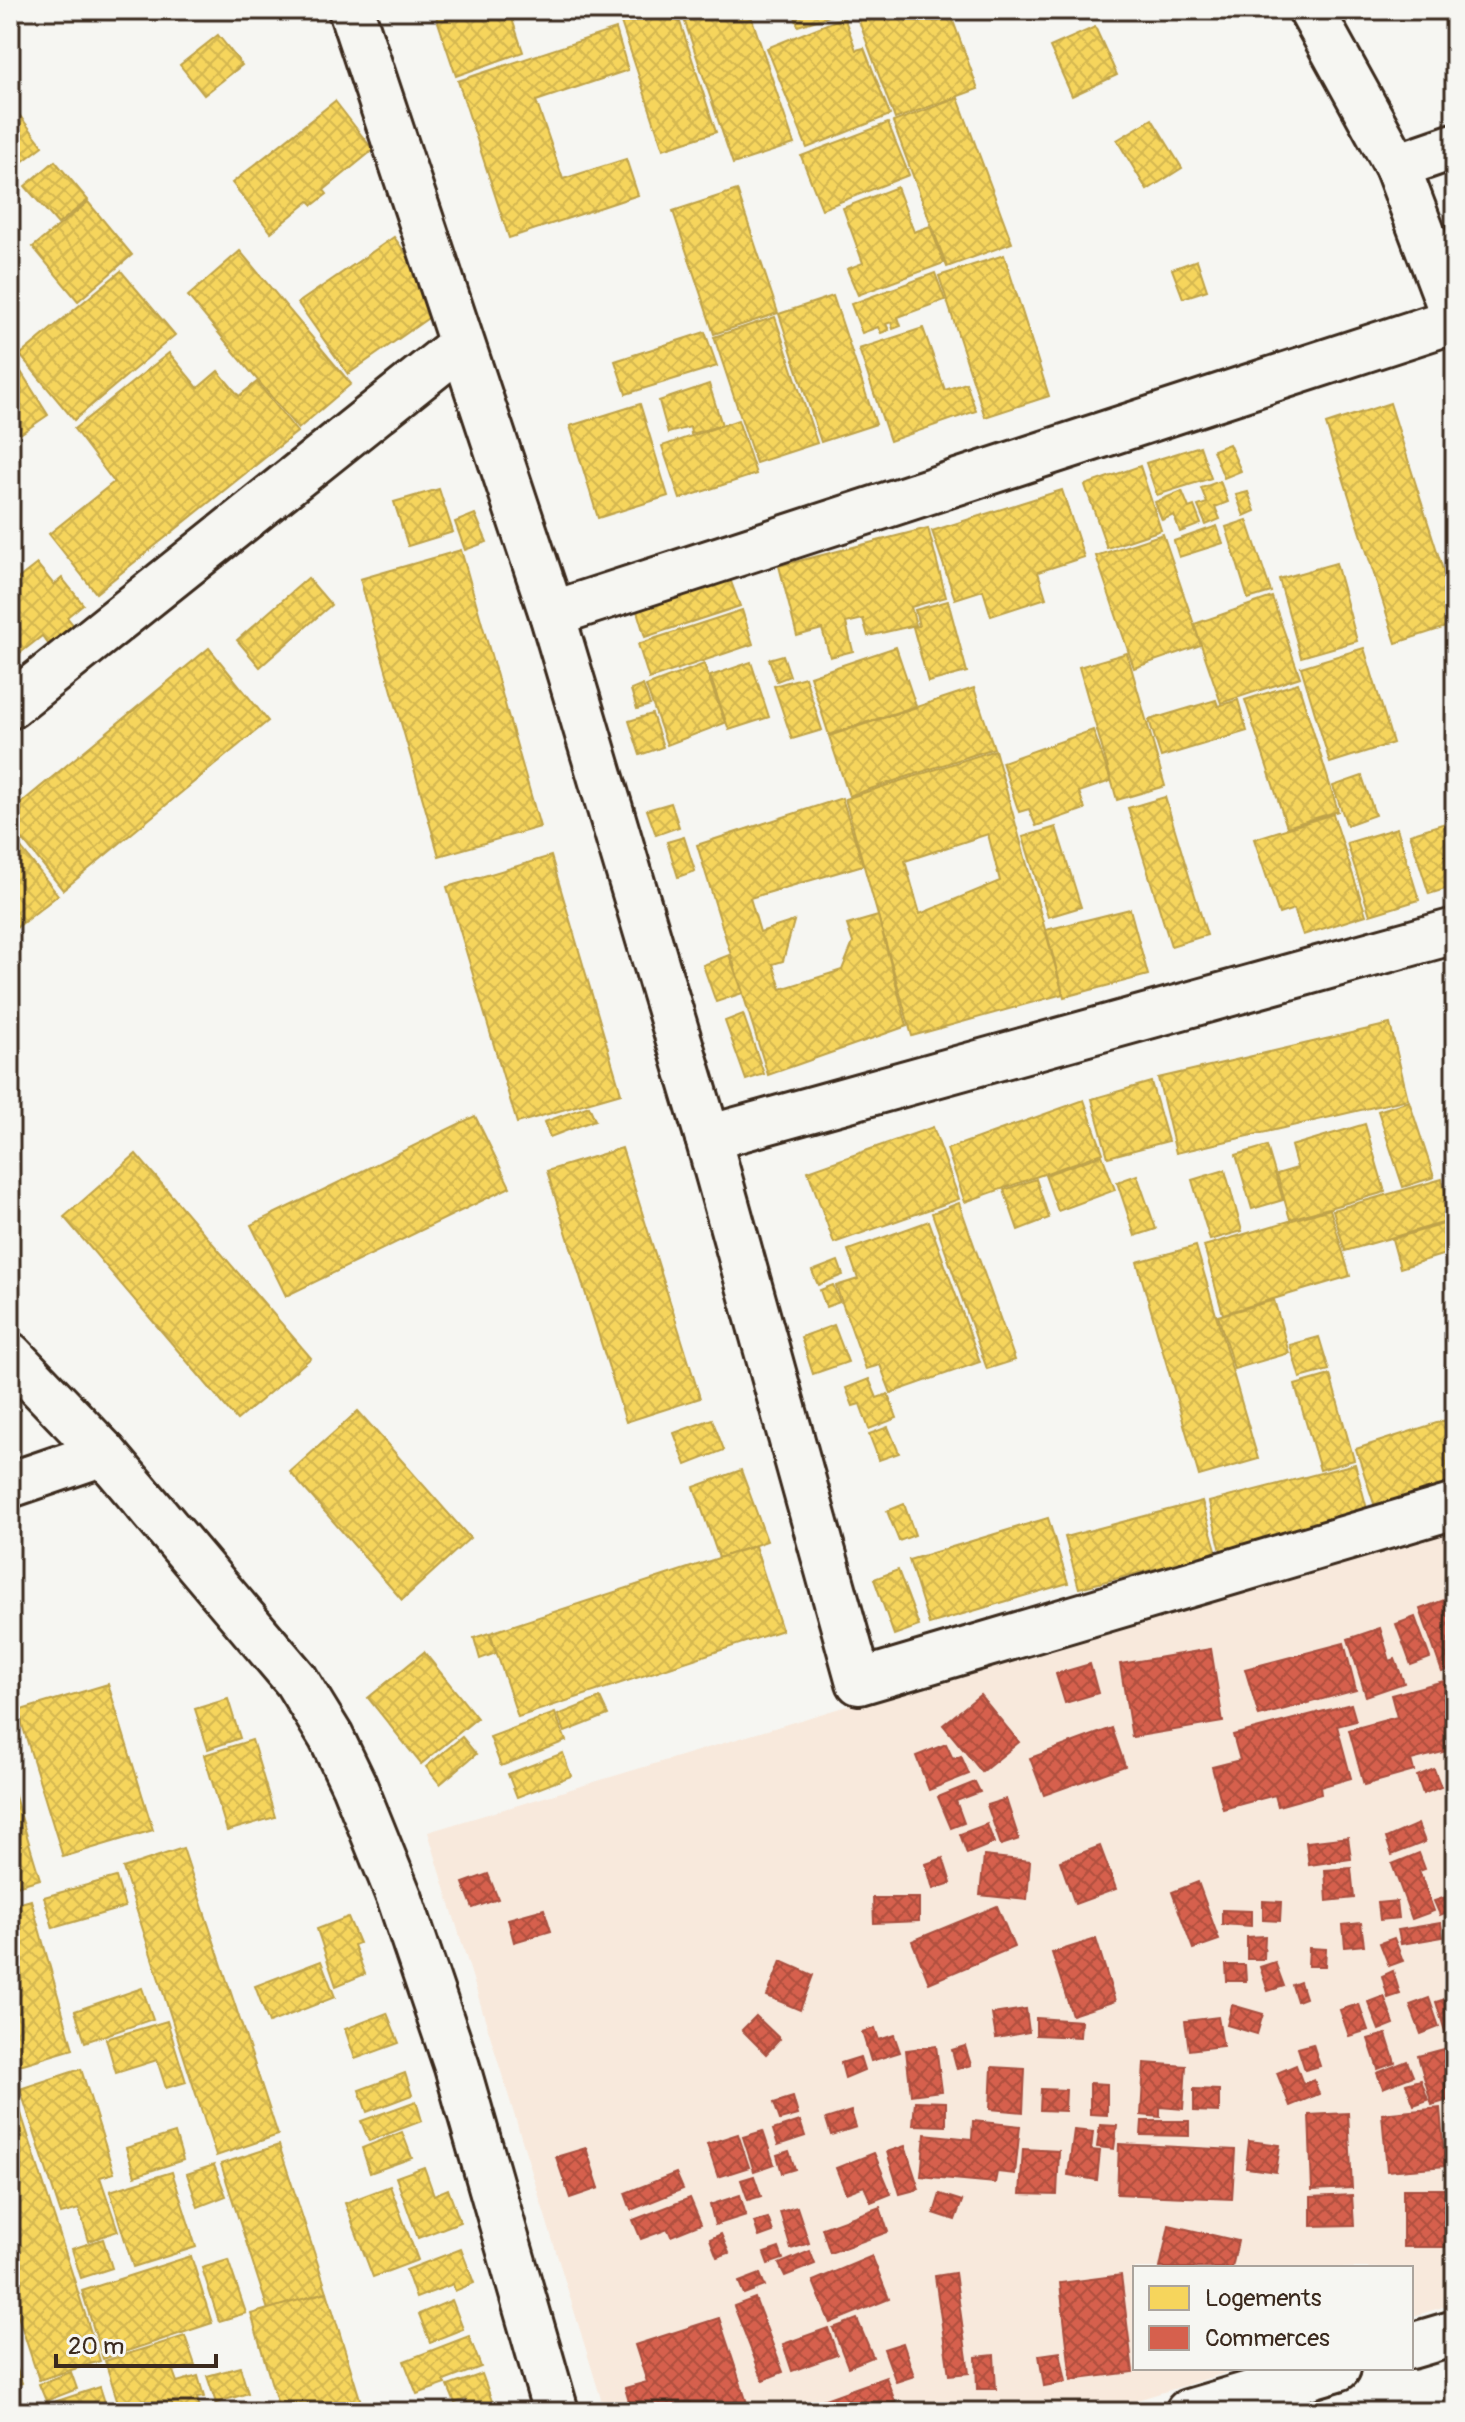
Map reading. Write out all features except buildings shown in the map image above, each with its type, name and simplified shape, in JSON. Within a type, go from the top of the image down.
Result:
[{"type":"street","points":[[351,10],[552,614],[708,1138],[859,1682],[1455,1506]]},
{"type":"street","points":[[552,614],[1455,320],[1397,166],[1311,10]]},
{"type":"street","points":[[1397,166],[1455,146]]},
{"type":"street","points":[[10,706],[461,345]]},
{"type":"street","points":[[708,1138],[1455,931]]},
{"type":"street","points":[[10,1355],[104,1453],[296,1680],[331,1737],[400,1899],[457,2067],[556,2412]]},
{"type":"street","points":[[10,1485],[104,1453]]},
{"type":"street","points":[[1413,2345],[1455,2333]]},
{"type":"street","points":[[1188,2412],[1331,2370]]},
{"type":"shaded area","points":[[1455,1523],[1455,2303],[1413,2316],[1413,2266],[1133,2266],[1133,2370],[1235,2370],[1098,2412],[605,2412],[428,1832]]}]
